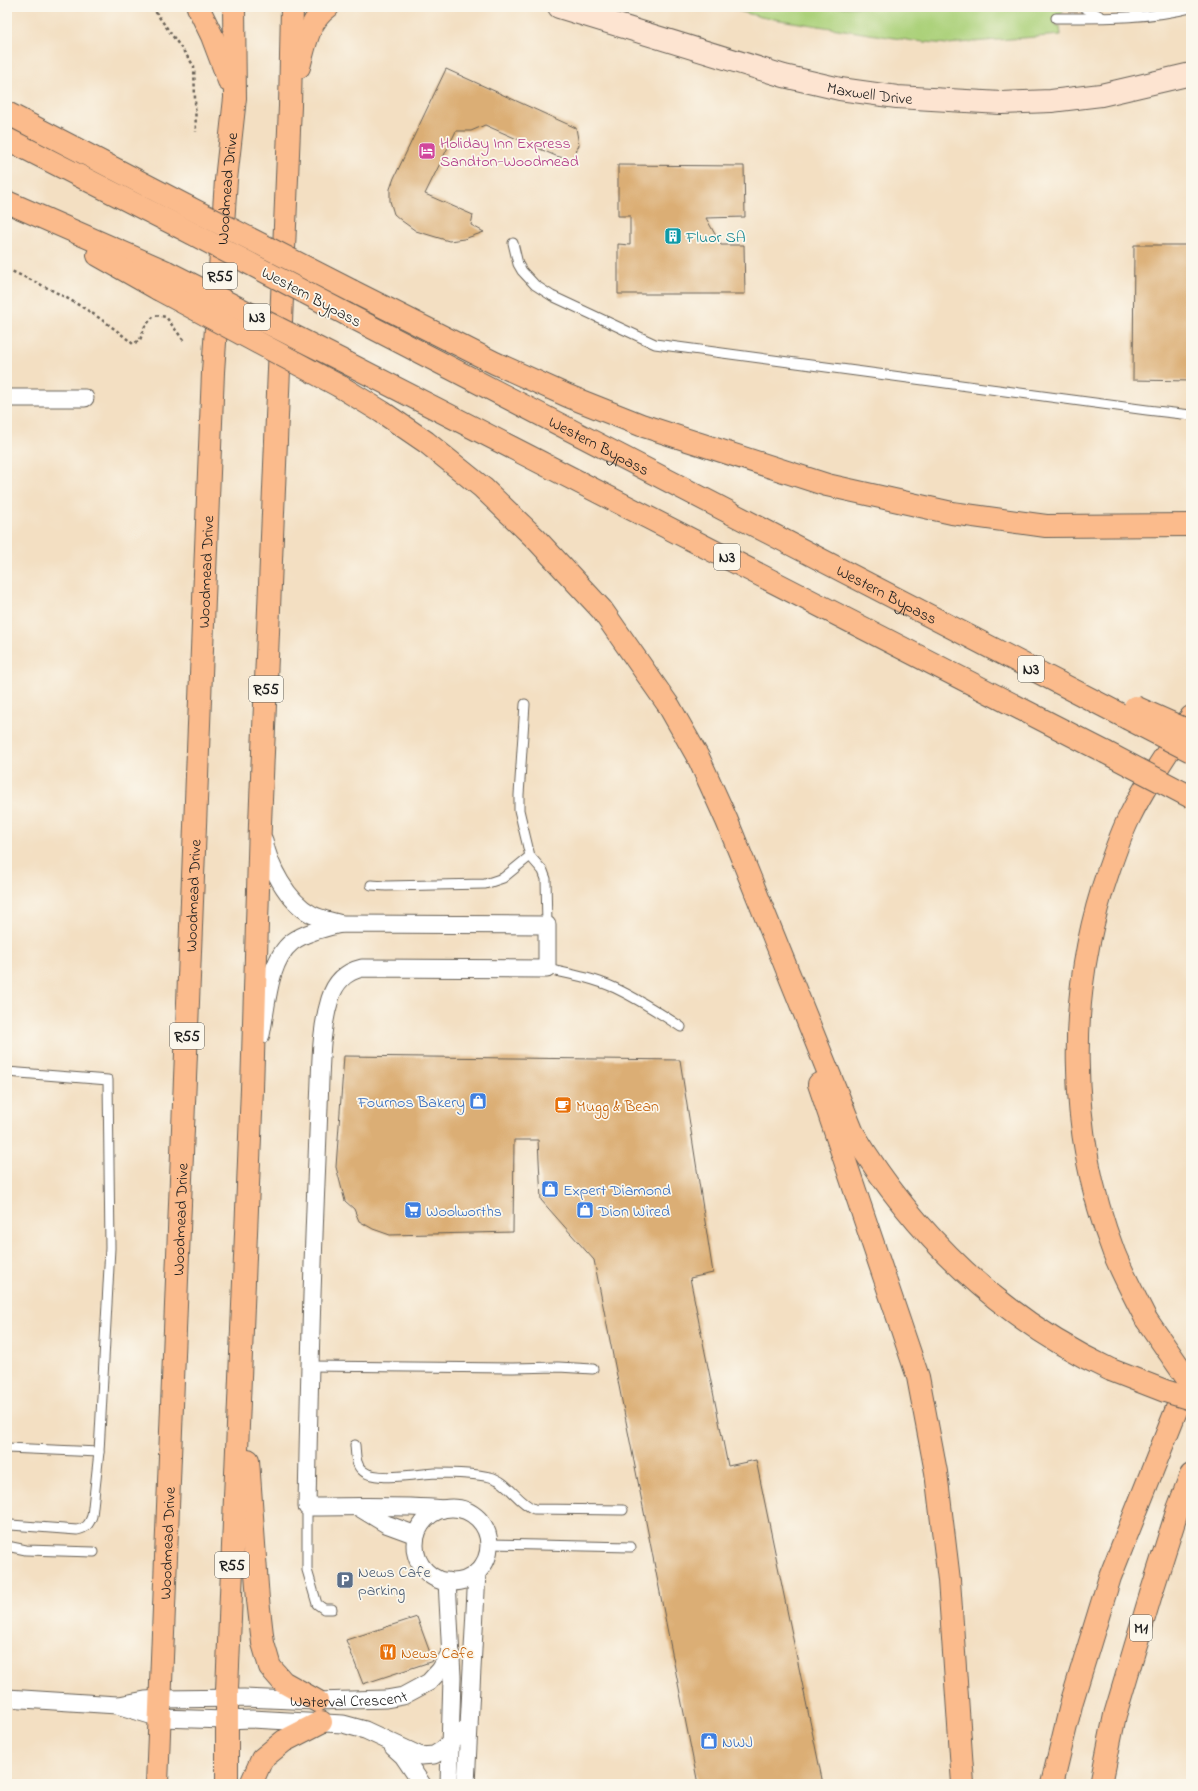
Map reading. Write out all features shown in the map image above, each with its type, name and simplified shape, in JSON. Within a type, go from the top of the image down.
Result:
[{"type":"main road","points":[[198,7],[212,36],[235,98]]},
{"type":"main road","name":"Woodmead Drive","points":[[157,1784],[213,372],[226,180],[235,98],[234,7]]},
{"type":"main road","name":"R55","points":[[226,1784],[226,1720],[252,1089],[260,824],[290,106],[292,7]]},
{"type":"main road","points":[[290,106],[308,35],[315,19],[328,7]]},
{"type":"main road","name":"Maxwell Drive","points":[[559,7],[784,76],[840,89],[897,97],[1001,103],[1051,100],[1101,95],[1191,74]]},
{"type":"main road","points":[[7,113],[495,363],[568,396],[641,424],[827,486],[952,513],[1046,526],[1191,525]]},
{"type":"main road","name":"Western Bypass","points":[[7,139],[178,226],[935,620],[1130,713],[1191,751]]},
{"type":"main road","name":"N3","points":[[7,202],[163,281],[347,363],[1191,797]]},
{"type":"main road","points":[[163,281],[382,412],[426,442],[483,488],[536,539],[602,610],[669,706],[699,759],[727,821],[854,1133],[886,1184],[938,1247],[981,1288],[1044,1334],[1080,1355],[1112,1370],[1191,1400],[1130,1524]]},
{"type":"main road","points":[[1130,713],[1191,732]]},
{"type":"main road","points":[[1191,717],[1165,756],[1129,818],[1117,847],[1094,921],[1079,1005],[1077,1053],[1082,1124],[1088,1162],[1094,1188],[1114,1252],[1146,1319],[1191,1384]]},
{"type":"main road","points":[[727,821],[840,1146],[918,1377],[936,1472],[949,1580],[963,1784]]},
{"type":"main road","points":[[240,1357],[257,1592],[263,1643],[270,1667],[283,1682],[317,1701]]},
{"type":"main road","points":[[1052,1784],[1072,1701],[1110,1577],[1191,1372]]},
{"type":"main road","name":"M1","points":[[1101,1784],[1117,1708],[1151,1594],[1191,1475]]},
{"type":"main road","points":[[251,1784],[262,1759],[284,1741],[321,1722]]},
{"type":"street","points":[[7,398],[84,398]]},
{"type":"street","points":[[260,824],[267,855],[280,882],[301,907],[312,914],[341,924]]},
{"type":"street","points":[[252,1089],[273,972],[280,954],[293,942],[306,935],[341,924],[546,925],[547,969],[362,968],[347,973],[335,986],[329,1000],[321,1044],[309,1366],[307,1507],[358,1507],[375,1505],[454,1508],[464,1510],[474,1515],[482,1523],[487,1533],[489,1544],[488,1554],[484,1564],[477,1572],[468,1578],[458,1581],[446,1581],[435,1578],[425,1570],[418,1560],[414,1548],[416,1536],[425,1518],[433,1512],[443,1508]]},
{"type":"street","points":[[358,1507],[386,1524],[416,1536]]},
{"type":"street","points":[[466,1784],[477,1572]]},
{"type":"street","points":[[446,1581],[451,1652],[451,1741],[449,1784]]},
{"type":"street","name":"Waterval Crescent","points":[[160,1708],[227,1698],[317,1701],[386,1699],[403,1696],[429,1682],[440,1670],[451,1652]]},
{"type":"street","points":[[7,1698],[160,1708]]},
{"type":"street","name":"Waterval Crescent","points":[[160,1708],[226,1720],[252,1719],[343,1724],[365,1730],[422,1756],[434,1755],[442,1750],[469,1726]]},
{"type":"street","name":"Waterval Crescent","points":[[386,1740],[403,1756],[422,1784]]},
{"type":"lane","points":[[1083,7],[1103,18]]},
{"type":"lane","points":[[1056,18],[1103,18],[1174,12],[1191,8]]},
{"type":"lane","points":[[513,243],[518,264],[522,271],[535,285],[552,296],[655,344],[1191,415]]},
{"type":"lane","points":[[525,704],[519,795],[522,829],[530,856],[542,871],[546,879],[546,925]]},
{"type":"lane","points":[[371,885],[485,884],[503,878],[530,856]]},
{"type":"lane","points":[[547,969],[588,978],[615,988],[649,1006],[681,1027]]},
{"type":"lane","points":[[7,1072],[108,1080],[110,1248],[99,1452],[90,1523],[84,1528],[77,1530],[11,1525]]},
{"type":"lane","points":[[309,1366],[558,1367],[593,1369]]},
{"type":"lane","points":[[355,1445],[358,1466],[364,1472],[370,1474],[395,1477],[435,1473],[473,1474],[496,1479],[526,1505],[534,1509],[623,1510]]},
{"type":"lane","points":[[7,1448],[99,1452]]},
{"type":"lane","points":[[307,1507],[306,1570],[317,1604],[324,1609],[332,1609]]},
{"type":"lane","points":[[489,1544],[631,1547]]},
{"type":"lane","points":[[7,1546],[26,1550],[94,1552]]},
{"type":"path","points":[[152,7],[194,66],[196,132]]},
{"type":"path","points":[[7,269],[65,296],[112,326],[134,344],[140,340],[145,326],[155,315],[166,318],[184,341]]},
{"type":"green space","points":[[724,7],[1063,7],[1063,11],[1060,16],[1057,15],[1055,25],[1060,26],[1061,35],[947,44],[914,41],[761,17]]},
{"type":"building","name":"Holiday Inn Express Sandton-Woodmead","points":[[446,69],[576,128],[579,145],[572,160],[556,156],[485,125],[471,131],[456,131],[425,194],[473,215],[471,225],[484,232],[464,239],[449,241],[416,231],[394,214],[390,201],[390,189],[394,178]]},
{"type":"building","name":"Fluor SA","points":[[618,165],[744,166],[745,217],[706,218],[721,245],[744,245],[745,294],[618,294],[618,244],[630,245],[630,216],[618,216]]},
{"type":"building","points":[[1134,245],[1191,245],[1191,381],[1133,380]]},
{"type":"building","points":[[344,1056],[680,1060],[713,1273],[690,1278],[728,1466],[756,1460],[823,1784],[698,1784],[594,1260],[541,1200],[538,1140],[514,1140],[513,1232],[390,1235],[373,1229],[359,1221],[354,1209],[345,1201],[336,1167]]},
{"type":"building","points":[[417,1617],[433,1661],[363,1684],[346,1640]]},
{"type":"place","name":"Holiday Inn Express Sandton-Woodmead","points":[[427,151]]},
{"type":"place","name":"Fluor SA","points":[[673,236]]},
{"type":"place","name":"Fournos Bakery","points":[[478,1101]]},
{"type":"place","name":"Mugg & Bean","points":[[563,1105]]},
{"type":"place","name":"Expert Diamond","points":[[550,1189]]},
{"type":"place","name":"Woolworths","points":[[413,1210]]},
{"type":"place","name":"Dion Wired","points":[[585,1210]]},
{"type":"place","name":"News Cafe parking","points":[[345,1580]]},
{"type":"place","name":"News Cafe","points":[[388,1652]]},
{"type":"place","name":"NWJ","points":[[709,1741]]}]
